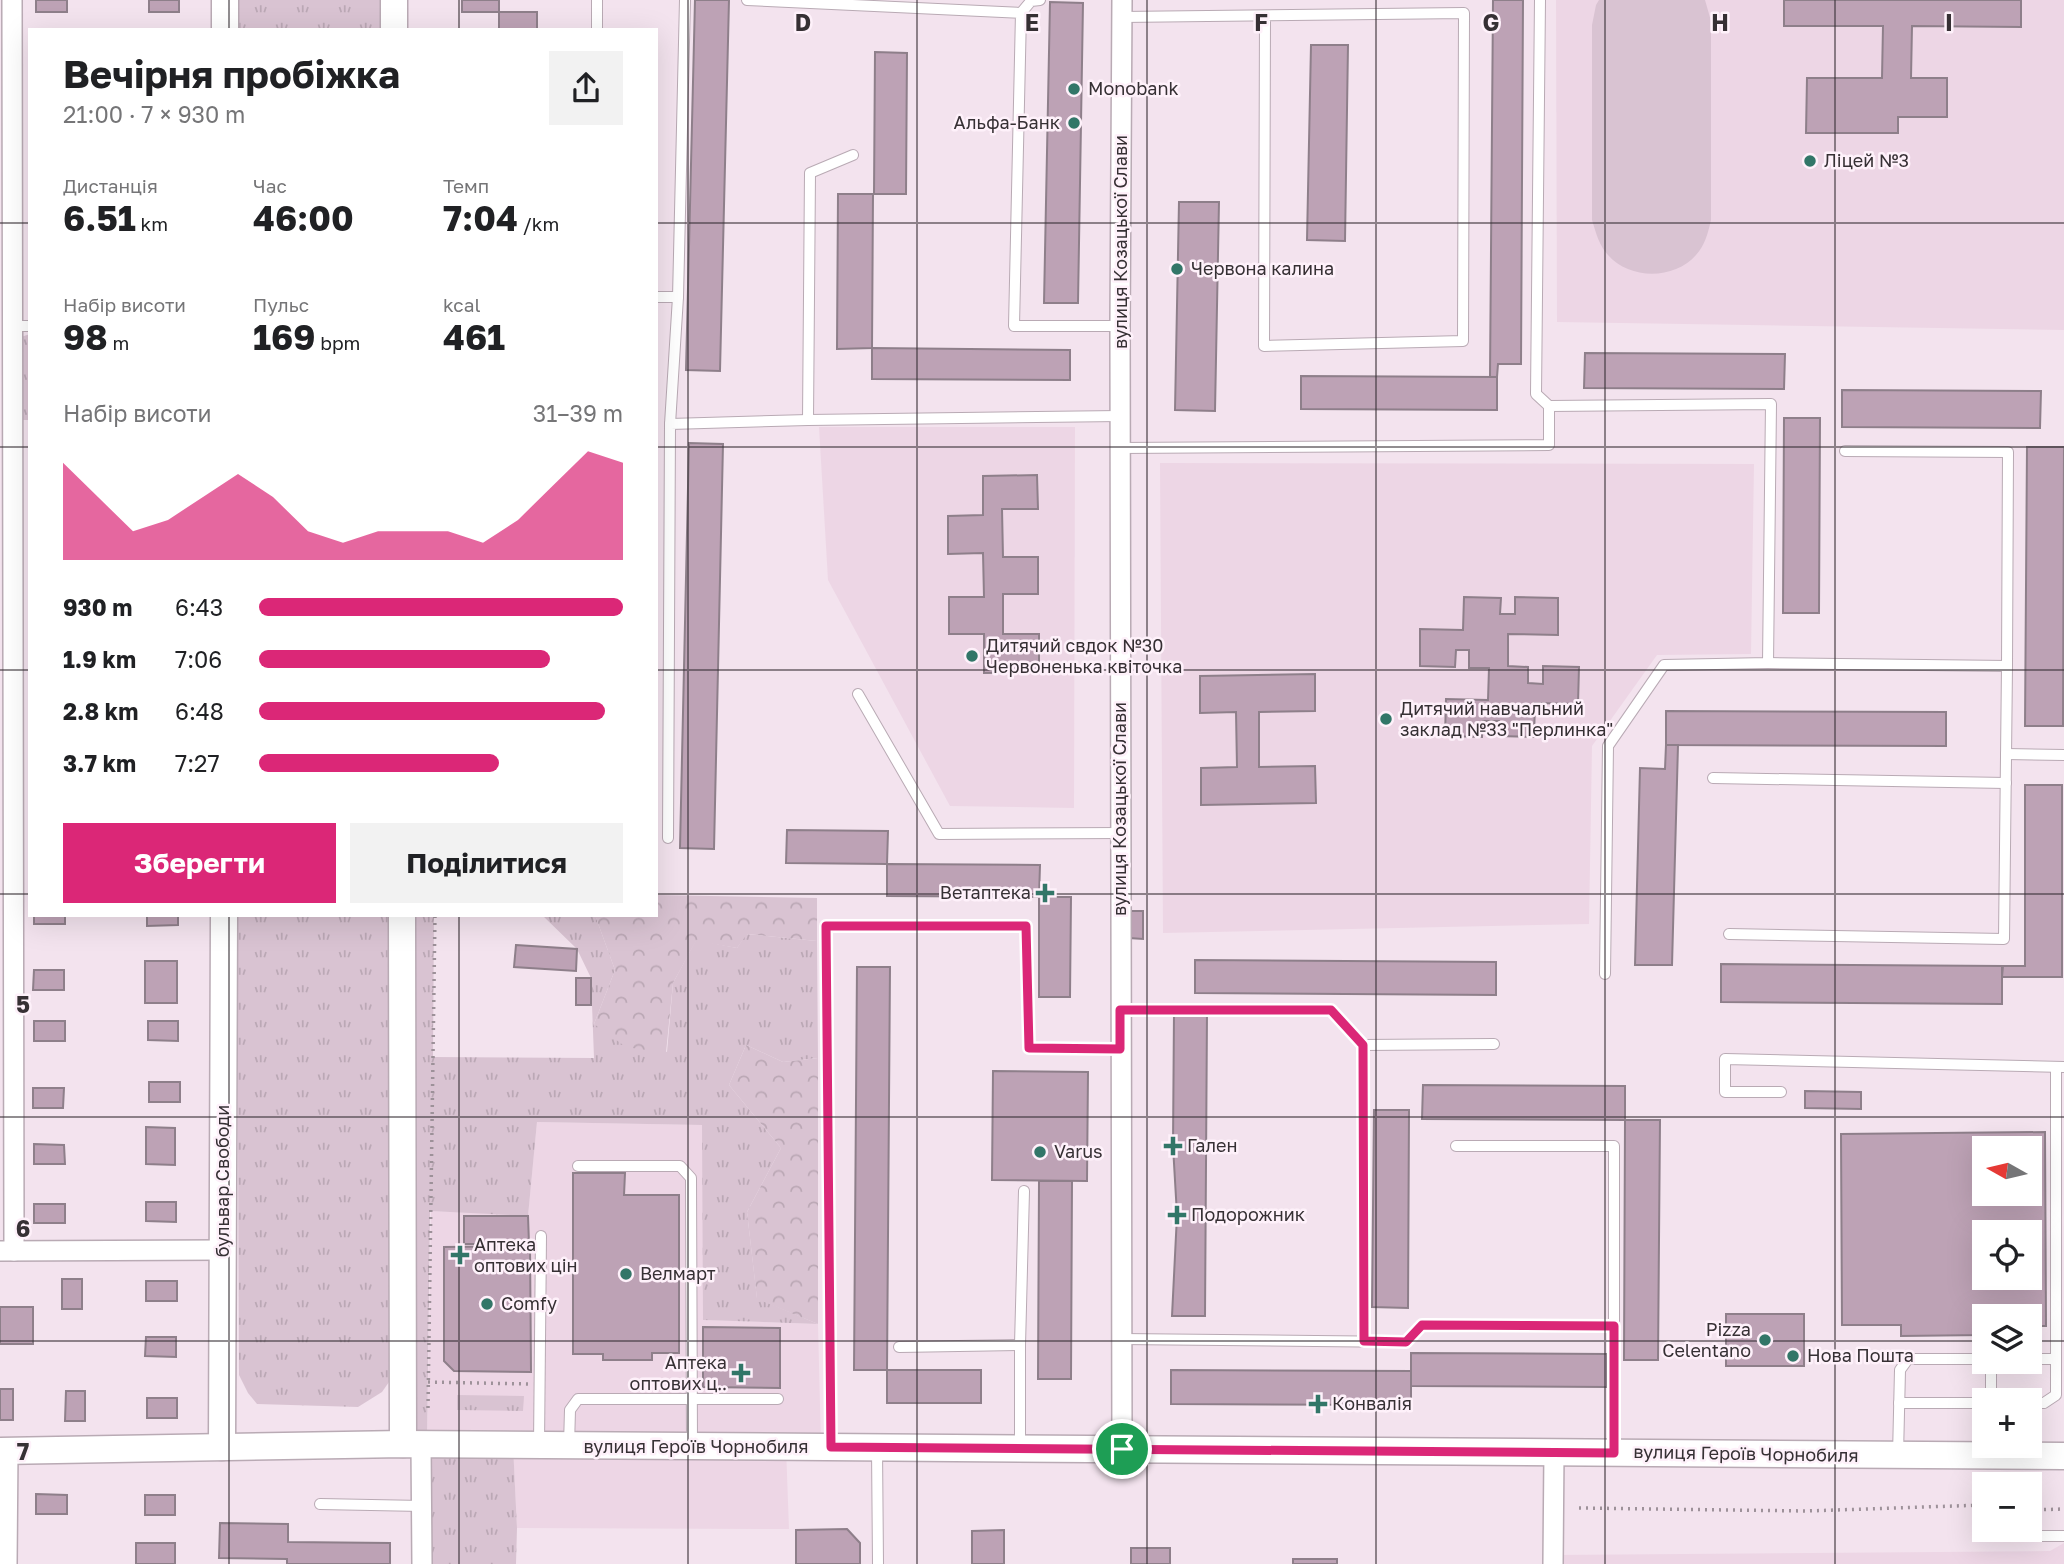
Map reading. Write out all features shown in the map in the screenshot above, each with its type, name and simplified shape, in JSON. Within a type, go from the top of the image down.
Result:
[{"type":"street","points":[[12,0],[21,326],[6,406],[7,1251],[222,1250]]},
{"type":"street","points":[[225,0],[225,28]]},
{"type":"street","points":[[394,0],[394,28]]},
{"type":"street","name":"вулиця Козацької Слави","points":[[1122,9],[1122,1449]]},
{"type":"street","name":"бульвар Свободи","points":[[222,1447],[224,917]]},
{"type":"street","points":[[402,917],[422,1564]]},
{"type":"street","name":"вулиця Героїв Чорнобиля","points":[[4,1451],[417,1445],[1898,1455],[1972,1452]]},
{"type":"street","points":[[4,1451],[7,1564]]},
{"type":"street","points":[[1553,1564],[1554,1452]]},
{"type":"street","name":"вулиця Героїв Чорнобиля","points":[[2042,1454],[2064,1456]]},
{"type":"lane","points":[[597,0],[597,28]]},
{"type":"lane","points":[[668,838],[670,425],[678,297],[685,0]]},
{"type":"lane","points":[[747,0],[1021,13]]},
{"type":"lane","points":[[1040,0],[1031,1],[1021,13],[1014,326],[1120,326]]},
{"type":"lane","points":[[1121,448],[1549,446],[1549,407],[1536,394],[1540,0]]},
{"type":"lane","points":[[1122,9],[1265,16],[1464,13],[1463,341],[1264,346],[1265,16]]},
{"type":"lane","points":[[808,421],[810,173],[853,155]]},
{"type":"lane","points":[[658,297],[678,297]]},
{"type":"lane","points":[[1549,407],[1771,404],[1768,663]]},
{"type":"lane","points":[[670,425],[1120,416]]},
{"type":"lane","points":[[1729,934],[2004,939],[2008,452],[1845,452]]},
{"type":"lane","points":[[1605,974],[1608,746],[1664,664],[2007,666]]},
{"type":"lane","points":[[858,694],[939,834],[1121,833]]},
{"type":"lane","points":[[2006,754],[2064,755]]},
{"type":"lane","points":[[1713,778],[2006,783]]},
{"type":"lane","points":[[831,1447],[826,926],[1026,926],[1029,1048],[1120,1049]]},
{"type":"lane","points":[[1120,1010],[1331,1010],[1363,1045],[1364,1341]]},
{"type":"lane","points":[[1363,1045],[1494,1044]]},
{"type":"lane","points":[[1781,1092],[1725,1092],[1725,1059],[2060,1067],[2056,1395],[2042,1403]]},
{"type":"lane","points":[[1456,1146],[1614,1146],[1614,1453]]},
{"type":"lane","points":[[578,1166],[680,1166],[691,1178],[692,1447]]},
{"type":"lane","points":[[1020,1449],[1024,1191]]},
{"type":"lane","points":[[539,1446],[541,1236]]},
{"type":"lane","points":[[1121,1339],[1406,1342],[1422,1325],[1614,1326]]},
{"type":"lane","points":[[899,1347],[1020,1345]]},
{"type":"lane","points":[[1898,1455],[1900,1370],[1908,1359],[1972,1359]]},
{"type":"lane","points":[[2042,1359],[2056,1359]]},
{"type":"lane","points":[[569,1446],[570,1410],[578,1399],[778,1399]]},
{"type":"lane","points":[[1899,1403],[1972,1403]]},
{"type":"lane","points":[[877,1448],[878,1564]]},
{"type":"lane","points":[[320,1504],[422,1506]]},
{"type":"lane","points":[[2042,1536],[2064,1536]]},
{"type":"path","points":[[417,1445],[428,1382],[435,917]]},
{"type":"path","points":[[428,1382],[530,1384],[535,1390]]},
{"type":"path","points":[[1579,1508],[1806,1511],[1972,1505]]},
{"type":"path","points":[[2042,1510],[2064,1509]]},
{"type":"shaded area","name":"Ліцей №3","points":[[1556,0],[2064,0],[2064,330],[1557,322]]},
{"type":"shaded area","name":"Дитячий свдок №30 Червоненька квіточка","points":[[819,427],[1075,427],[1074,808],[950,806],[828,580]]},
{"type":"shaded area","name":"Дитячий навчальний заклад №33 \"Перлинка\"","points":[[1160,463],[1754,464],[1751,654],[1657,655],[1592,746],[1589,924],[1163,933]]},
{"type":"shaded area","points":[[537,1122],[703,1125],[703,1320],[818,1324],[821,1447],[786,1447],[789,1529],[517,1528],[513,1446],[427,1445],[431,1211],[528,1215]]},
{"type":"shaded area","points":[[2064,1543],[2064,1564],[1554,1564],[1554,1555],[2050,1551]]},
{"type":"green space","points":[[233,0],[383,0],[383,28],[233,28]]},
{"type":"green space","points":[[1599,0],[1705,0],[1711,21],[1711,220],[1704,243],[1696,255],[1687,263],[1664,273],[1640,273],[1617,263],[1602,247],[1592,220],[1592,25]]},
{"type":"green space","points":[[28,335],[28,420],[16,420],[21,337]]},
{"type":"green space","points":[[658,895],[817,898],[817,941],[747,934],[737,948],[696,941],[673,983],[666,1053],[626,1047],[594,1024],[615,970],[596,917],[658,917]]},
{"type":"green space","points":[[237,917],[390,917],[393,1367],[389,1382],[382,1392],[358,1407],[257,1404],[239,1375]]},
{"type":"green space","points":[[403,917],[434,917],[433,1057],[594,1058],[591,978],[577,949],[544,917],[596,917],[615,970],[594,1024],[667,1052],[673,983],[696,940],[737,948],[746,934],[817,941],[818,1058],[783,1062],[746,1045],[729,1085],[781,1148],[747,1212],[757,1298],[818,1324],[703,1320],[702,1125],[537,1122],[528,1216],[430,1211],[427,1445],[403,1444]]},
{"type":"green space","points":[[746,1045],[783,1062],[818,1058],[818,1324],[757,1299],[747,1212],[781,1148],[729,1085]]},
{"type":"green space","points":[[457,1395],[524,1396],[523,1411],[457,1410]]},
{"type":"green space","points":[[427,1445],[513,1445],[516,1564],[427,1564]]},
{"type":"building","points":[[36,0],[67,0],[67,12],[36,12]]},
{"type":"building","points":[[149,0],[179,0],[179,12],[149,12]]},
{"type":"building","points":[[462,0],[499,0],[499,12],[462,12]]},
{"type":"building","points":[[695,0],[729,0],[720,371],[686,370]]},
{"type":"building","points":[[1493,0],[1523,0],[1521,364],[1498,364],[1497,377],[1490,377]]},
{"type":"building","points":[[1784,0],[2021,0],[2021,27],[1912,26],[1911,78],[1947,78],[1947,117],[1898,117],[1898,133],[1806,133],[1807,78],[1882,78],[1883,26],[1784,26]]},
{"type":"building","points":[[1050,2],[1083,3],[1078,303],[1044,303]]},
{"type":"building","points":[[499,12],[537,12],[537,28],[499,28]]},
{"type":"building","points":[[1311,45],[1348,45],[1345,241],[1307,240]]},
{"type":"building","points":[[875,52],[907,53],[906,194],[874,194]]},
{"type":"building","points":[[838,194],[873,194],[872,348],[837,349]]},
{"type":"building","points":[[1179,202],[1219,202],[1215,411],[1175,410]]},
{"type":"building","points":[[872,348],[1070,350],[1070,380],[872,379]]},
{"type":"building","points":[[1585,353],[1785,354],[1784,389],[1584,388]]},
{"type":"building","points":[[1301,376],[1497,377],[1497,410],[1301,409]]},
{"type":"building","points":[[1842,390],[2041,391],[2040,428],[1842,427]]},
{"type":"building","points":[[1784,418],[1820,418],[1819,613],[1783,613]]},
{"type":"building","points":[[689,443],[723,444],[714,849],[680,848]]},
{"type":"building","points":[[2027,447],[2064,447],[2063,726],[2025,726]]},
{"type":"building","points":[[1037,475],[1038,509],[1002,509],[1003,557],[1038,557],[1038,594],[1003,594],[1003,634],[1039,634],[1039,672],[984,673],[984,634],[949,634],[949,597],[984,597],[983,553],[948,554],[948,516],[983,515],[983,476]]},
{"type":"building","points":[[1464,597],[1501,598],[1500,614],[1515,614],[1515,597],[1558,598],[1558,635],[1508,634],[1508,666],[1528,667],[1528,683],[1543,684],[1543,666],[1579,667],[1578,704],[1535,703],[1534,737],[1499,736],[1499,721],[1483,721],[1482,737],[1445,736],[1446,699],[1488,700],[1489,668],[1469,668],[1469,650],[1456,650],[1455,667],[1420,666],[1420,629],[1463,630]]},
{"type":"building","points":[[1315,674],[1315,711],[1259,712],[1259,767],[1315,766],[1316,803],[1201,805],[1201,768],[1237,767],[1236,712],[1200,713],[1200,676]]},
{"type":"building","points":[[1666,711],[1946,712],[1946,746],[1666,745]]},
{"type":"building","points":[[1666,745],[1678,745],[1672,965],[1635,965],[1640,768],[1665,769]]},
{"type":"building","points":[[2025,785],[2062,785],[2062,977],[2002,977],[2003,966],[2025,966]]},
{"type":"building","points":[[787,830],[888,831],[887,864],[786,863]]},
{"type":"building","points":[[887,864],[1040,865],[1039,897],[887,896]]},
{"type":"building","points":[[1039,897],[1071,897],[1070,997],[1039,997]]},
{"type":"building","points":[[1129,911],[1143,911],[1143,939],[1129,938]]},
{"type":"building","points":[[34,917],[65,917],[65,924],[34,924]]},
{"type":"building","points":[[147,917],[178,917],[178,925],[147,926]]},
{"type":"building","points":[[516,945],[577,949],[576,971],[514,967]]},
{"type":"building","points":[[1195,960],[1496,962],[1496,995],[1195,993]]},
{"type":"building","points":[[145,961],[177,961],[177,1003],[145,1003]]},
{"type":"building","points":[[1721,964],[2002,966],[2002,1004],[1721,1002]]},
{"type":"building","points":[[857,967],[890,967],[887,1370],[854,1370]]},
{"type":"building","points":[[34,970],[64,970],[64,990],[33,990]]},
{"type":"building","points":[[576,978],[591,978],[591,1005],[576,1005]]},
{"type":"building","points":[[1174,1012],[1207,1012],[1205,1316],[1172,1316],[1177,1215],[1173,1146]]},
{"type":"building","points":[[34,1021],[65,1021],[65,1041],[34,1041]]},
{"type":"building","points":[[148,1021],[178,1021],[178,1041],[148,1040]]},
{"type":"building","name":"Varus","points":[[993,1071],[1088,1072],[1087,1181],[992,1180]]},
{"type":"building","points":[[149,1082],[180,1082],[180,1102],[149,1102]]},
{"type":"building","points":[[1423,1085],[1625,1086],[1625,1120],[1422,1119]]},
{"type":"building","points":[[33,1088],[64,1088],[63,1108],[33,1108]]},
{"type":"building","points":[[1805,1091],[1861,1092],[1861,1109],[1805,1108]]},
{"type":"building","points":[[1374,1110],[1409,1110],[1408,1308],[1372,1307]]},
{"type":"building","points":[[1625,1120],[1660,1120],[1658,1360],[1624,1360]]},
{"type":"building","points":[[146,1127],[175,1128],[175,1165],[146,1164]]},
{"type":"building","points":[[2045,1132],[2046,1326],[2042,1326],[2042,1304],[1972,1304],[1972,1335],[1901,1336],[1901,1325],[1842,1325],[1841,1134]]},
{"type":"building","points":[[34,1144],[64,1145],[65,1164],[34,1164]]},
{"type":"building","name":"Велмарт","points":[[573,1173],[625,1173],[624,1195],[679,1195],[679,1353],[652,1353],[652,1360],[603,1360],[603,1354],[573,1354]]},
{"type":"building","points":[[1039,1181],[1072,1181],[1071,1379],[1038,1379]]},
{"type":"building","points":[[146,1202],[176,1202],[176,1222],[146,1221]]},
{"type":"building","points":[[34,1204],[65,1204],[65,1223],[34,1223]]},
{"type":"building","points":[[464,1216],[528,1216],[529,1244],[464,1244]]},
{"type":"building","name":"Comfy","points":[[530,1246],[531,1372],[454,1371],[444,1361],[444,1247]]},
{"type":"building","points":[[62,1279],[82,1279],[82,1309],[62,1309]]},
{"type":"building","points":[[146,1281],[177,1281],[177,1301],[146,1301]]},
{"type":"building","points":[[0,1307],[33,1307],[33,1344],[0,1344]]},
{"type":"building","name":"Pizza Celentano","points":[[1726,1314],[1804,1314],[1804,1366],[1726,1366]]},
{"type":"building","points":[[703,1327],[780,1328],[780,1388],[703,1387]]},
{"type":"building","points":[[146,1337],[176,1337],[176,1357],[145,1356]]},
{"type":"building","points":[[1411,1353],[1607,1354],[1607,1387],[1411,1386]]},
{"type":"building","points":[[887,1370],[981,1370],[981,1403],[887,1403]]},
{"type":"building","points":[[1171,1370],[1411,1371],[1411,1405],[1171,1404]]},
{"type":"building","points":[[0,1389],[13,1389],[13,1420],[0,1420]]},
{"type":"building","points":[[66,1391],[85,1391],[85,1421],[65,1421]]},
{"type":"building","points":[[147,1398],[177,1398],[177,1418],[147,1418]]},
{"type":"building","points":[[36,1494],[67,1495],[67,1514],[36,1514]]},
{"type":"building","points":[[145,1495],[175,1495],[175,1515],[145,1515]]},
{"type":"building","points":[[220,1523],[288,1524],[288,1542],[390,1543],[390,1564],[287,1564],[287,1559],[219,1558]]},
{"type":"building","points":[[847,1529],[860,1543],[860,1564],[796,1564],[796,1530]]},
{"type":"building","points":[[1004,1530],[1004,1564],[972,1564],[972,1531]]},
{"type":"building","points":[[136,1543],[175,1543],[175,1564],[136,1564]]},
{"type":"building","points":[[1131,1548],[1170,1548],[1170,1564],[1131,1564]]},
{"type":"building","points":[[1293,1559],[1337,1559],[1337,1564],[1293,1564]]},
{"type":"place","name":"Monobank","points":[[1074,89]]},
{"type":"place","name":"Альфа-Банк","points":[[1074,123]]},
{"type":"place","name":"Ліцей №3","points":[[1810,161]]},
{"type":"place","name":"Червона калина","points":[[1177,269]]},
{"type":"place","name":"Дитячий свдок №30 Червоненька квіточка","points":[[972,656]]},
{"type":"place","name":"Дитячий навчальний заклад №33 \"Перлинка\"","points":[[1386,719]]},
{"type":"place","name":"Ветаптека","points":[[1045,893]]},
{"type":"place","name":"Гален","points":[[1173,1146]]},
{"type":"place","name":"Varus","points":[[1040,1152]]},
{"type":"place","name":"Подорожник","points":[[1177,1215]]},
{"type":"place","name":"Аптека оптових цін","points":[[460,1255]]},
{"type":"place","name":"Велмарт","points":[[626,1274]]},
{"type":"place","name":"Comfy","points":[[487,1304]]},
{"type":"place","name":"Pizza Celentano","points":[[1765,1340]]},
{"type":"place","name":"Нова Пошта","points":[[1793,1356]]},
{"type":"place","name":"Аптека оптових ц‥","points":[[741,1373]]},
{"type":"place","name":"Конвалія","points":[[1318,1404]]},
{"type":"route","points":[[826,926],[1026,926],[1029,1048],[1120,1049],[1120,1010],[1331,1010],[1363,1045],[1364,1341],[1406,1342],[1422,1325],[1614,1326],[1614,1453],[1122,1449],[831,1447],[826,926]]}]
